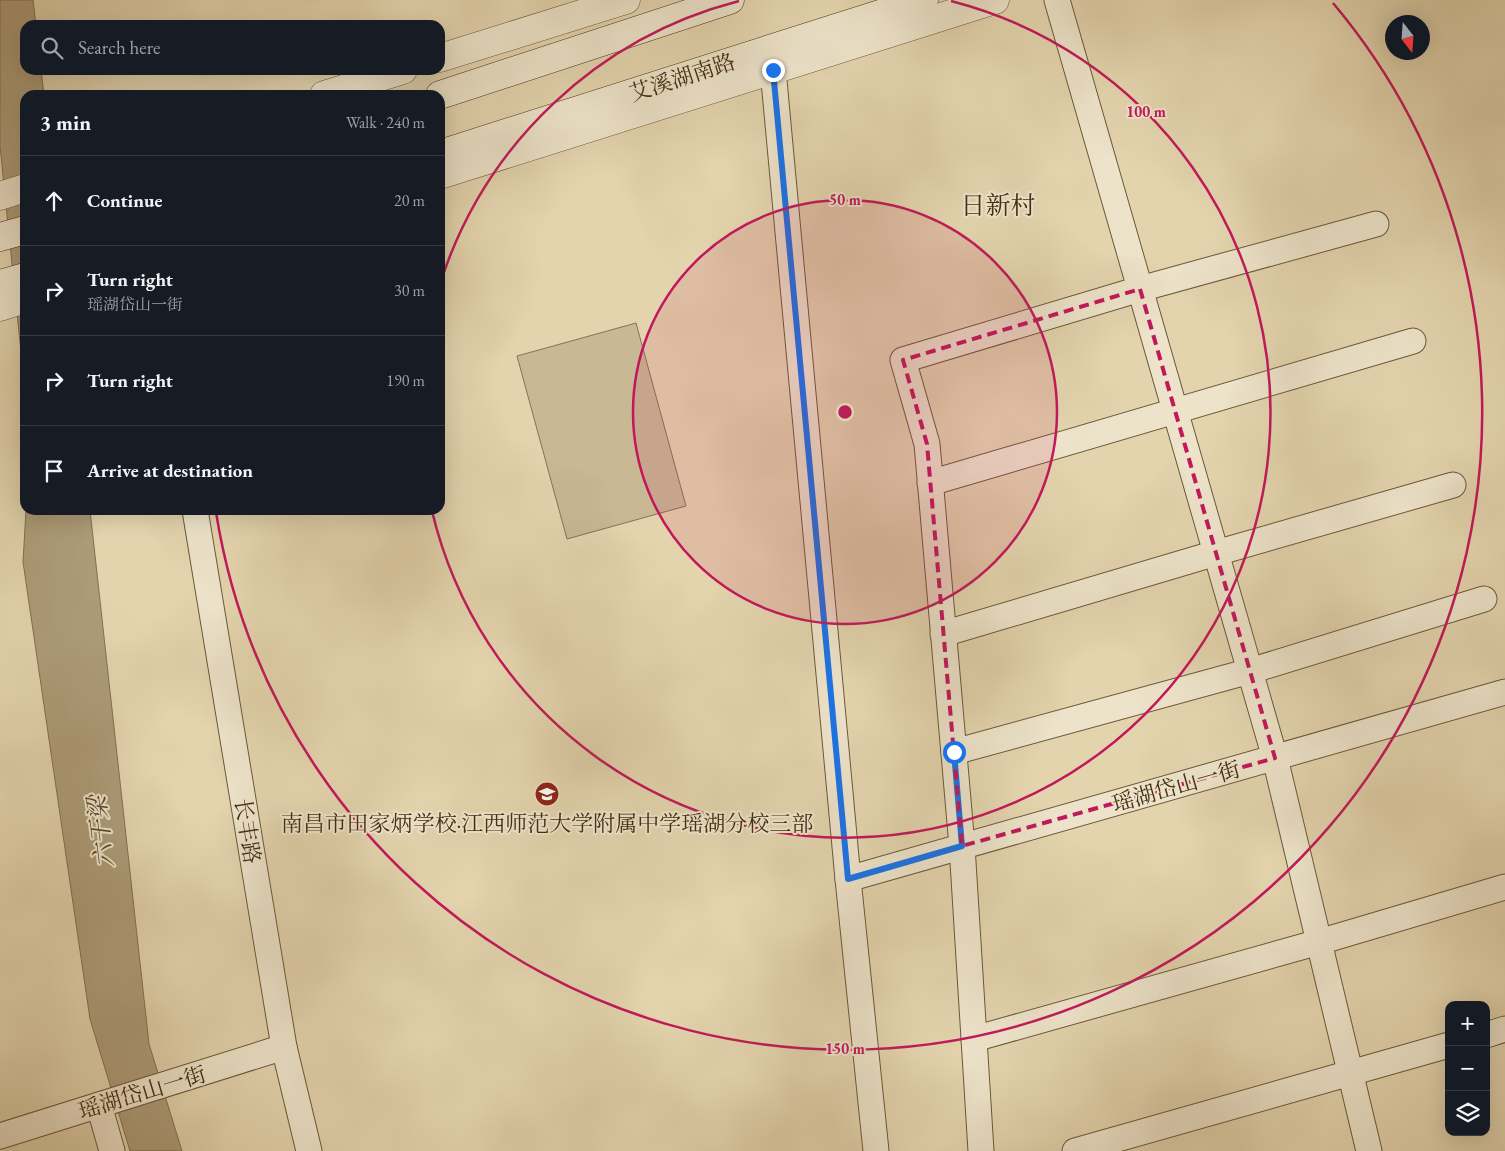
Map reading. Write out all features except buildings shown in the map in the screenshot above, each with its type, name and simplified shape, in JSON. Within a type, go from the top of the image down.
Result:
[{"type":"street","points":[[445,56],[626,0]]},
{"type":"street","points":[[445,93],[730,0]]},
{"type":"street","name":"艾溪湖南路","points":[[445,152],[924,0]]},
{"type":"street","points":[[445,173],[995,0]]},
{"type":"street","points":[[1056,0],[1275,758],[1369,1151]]},
{"type":"street","points":[[773,70],[848,879],[876,1151]]},
{"type":"street","points":[[340,90],[387,75]]},
{"type":"street","points":[[0,196],[20,190]]},
{"type":"street","points":[[981,1151],[962,846],[927,444],[903,360],[1140,289],[1376,224]]},
{"type":"street","points":[[0,237],[20,231]]},
{"type":"street","points":[[0,284],[20,278]]},
{"type":"street","points":[[0,307],[20,301]]},
{"type":"street","points":[[930,484],[1413,341]]},
{"type":"street","points":[[943,634],[1453,485]]},
{"type":"street","name":"长丰路","points":[[196,515],[284,1047],[308,1151]]},
{"type":"street","points":[[954,752],[1250,671],[1484,599]]},
{"type":"street","name":"瑶湖岱山一街","points":[[848,879],[1505,692]]},
{"type":"street","points":[[974,1039],[1319,942],[1505,887]]},
{"type":"street","points":[[1490,1034],[1505,1029]]},
{"type":"street","points":[[1075,1151],[1446,1046]]},
{"type":"street","name":"瑶湖岱山一街","points":[[0,1136],[284,1047]]},
{"type":"street","points":[[110,1102],[112,1151]]},
{"type":"highlighted area","points":[[1140,289],[1275,758],[962,846],[927,444],[903,360]]},
{"type":"shaded area","points":[[636,323],[686,506],[567,539],[517,356]]},
{"type":"water","points":[[0,0],[33,0],[35,20],[20,20],[20,75],[42,75],[43,90],[20,90],[20,342],[0,146]]},
{"type":"water","name":"六干梁","points":[[26,515],[91,515],[149,1044],[182,1151],[130,1151],[90,1019],[23,562]]},
{"type":"place","name":"南昌市田家炳学校·江西师范大学附属中学瑶湖分校三部","points":[[547,794]]},
{"type":"district","name":"日新村","points":[[998,205]]},
{"type":"route","points":[[773,70],[848,879],[962,846],[954,752]]}]
